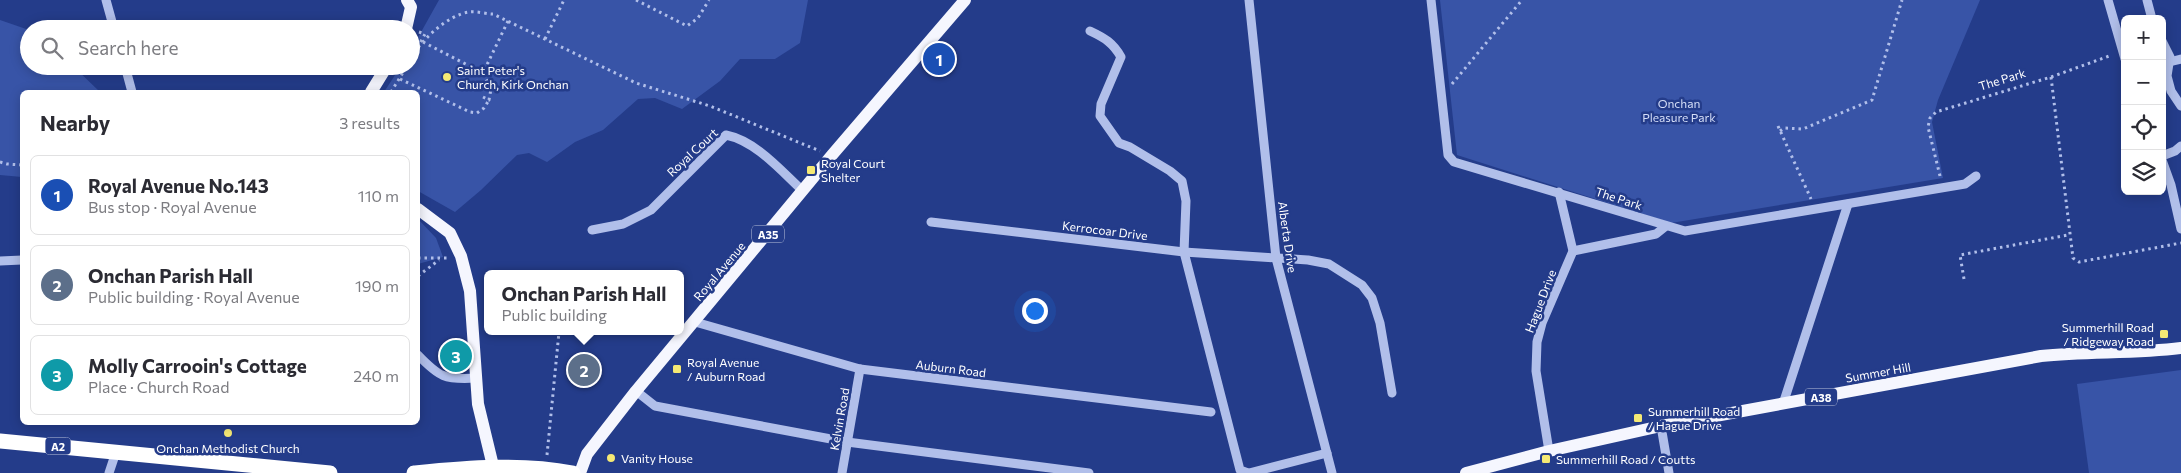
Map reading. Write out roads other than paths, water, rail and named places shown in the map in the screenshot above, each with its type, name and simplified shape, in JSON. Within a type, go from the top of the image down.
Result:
[{"type":"highway","name":"A2","points":[[0,441],[116,452],[262,470],[330,473]]},
{"type":"highway","points":[[414,473],[475,470],[493,466],[550,469],[573,473]]},
{"type":"main road","points":[[407,0],[411,7],[408,20]]},
{"type":"main road","name":"Royal Avenue","points":[[684,335],[832,155],[964,0]]},
{"type":"main road","points":[[372,90],[381,75]]},
{"type":"main road","points":[[420,210],[450,233],[461,256],[470,291],[478,404],[493,466]]},
{"type":"main road","name":"Royal Avenue","points":[[580,473],[587,454],[636,391],[684,335]]},
{"type":"main road","name":"Summer Hill","points":[[1466,473],[1549,451],[1661,426],[2041,356],[2078,352],[2181,348]]},
{"type":"street","points":[[106,0],[112,20]]},
{"type":"street","name":"Alberta Drive","points":[[1249,0],[1276,258],[1332,473]]},
{"type":"street","name":"The Park","points":[[1431,0],[1448,155],[1454,162],[1685,231],[1965,184],[1976,176]]},
{"type":"street","points":[[2108,0],[2121,48]]},
{"type":"street","points":[[2147,0],[2151,15]]},
{"type":"street","points":[[1090,31],[1108,40],[1116,47],[1121,58],[1101,104],[1100,116],[1108,130],[1118,143],[1130,147],[1170,171],[1182,181],[1186,201],[1184,252],[1240,470],[1248,473],[1327,453]]},
{"type":"street","points":[[2166,50],[2170,57],[2167,68],[2169,84],[2181,106]]},
{"type":"street","points":[[2170,62],[2181,59]]},
{"type":"street","points":[[127,75],[131,90]]},
{"type":"street","name":"Royal Court","points":[[592,230],[623,224],[651,210],[726,135],[749,144],[803,191]]},
{"type":"street","points":[[2166,155],[2175,152],[2181,146]]},
{"type":"street","points":[[2166,171],[2181,229]]},
{"type":"street","points":[[1559,192],[1573,251],[1656,234],[1666,226]]},
{"type":"street","points":[[1783,404],[1848,204]]},
{"type":"street","name":"Kerrocoar Drive","points":[[931,222],[1184,252],[1308,260],[1329,264],[1362,284],[1372,298],[1380,323],[1392,393]]},
{"type":"street","name":"Hague Drive","points":[[1549,451],[1536,371],[1537,342],[1542,323],[1573,251]]},
{"type":"street","points":[[0,261],[20,260]]},
{"type":"street","name":"Auburn Road","points":[[695,322],[860,369],[1211,412]]},
{"type":"street","points":[[420,356],[434,372],[454,380],[476,378]]},
{"type":"street","name":"Kelvin Road","points":[[842,473],[860,369]]},
{"type":"street","points":[[636,391],[655,406],[847,442],[1089,473]]},
{"type":"street","points":[[1661,426],[1669,473]]},
{"type":"street","points":[[109,473],[116,452]]},
{"type":"place","name":"Royal Avenue No.143","points":[[939,59]]},
{"type":"place","name":"Saint Peter's Church, Kirk Onchan","points":[[447,77]]},
{"type":"place","name":"Royal Court Shelter","points":[[811,170]]},
{"type":"place","name":"Summerhill Road / Ridgeway Road","points":[[2164,334]]},
{"type":"place","name":"Molly Carrooin's Cottage","points":[[456,356]]},
{"type":"place","name":"Royal Avenue / Auburn Road","points":[[677,369]]},
{"type":"place","name":"Onchan Parish Hall","points":[[584,370]]},
{"type":"place","name":"Summerhill Road / Hague Drive","points":[[1638,418]]},
{"type":"place","name":"Onchan Methodist Church","points":[[228,433]]},
{"type":"place","name":"Vanity House","points":[[611,458]]},
{"type":"place","name":"Summerhill Road / Coutts","points":[[1546,459]]},
{"type":"park label","name":"Onchan Pleasure Park","points":[[1679,110]]}]
